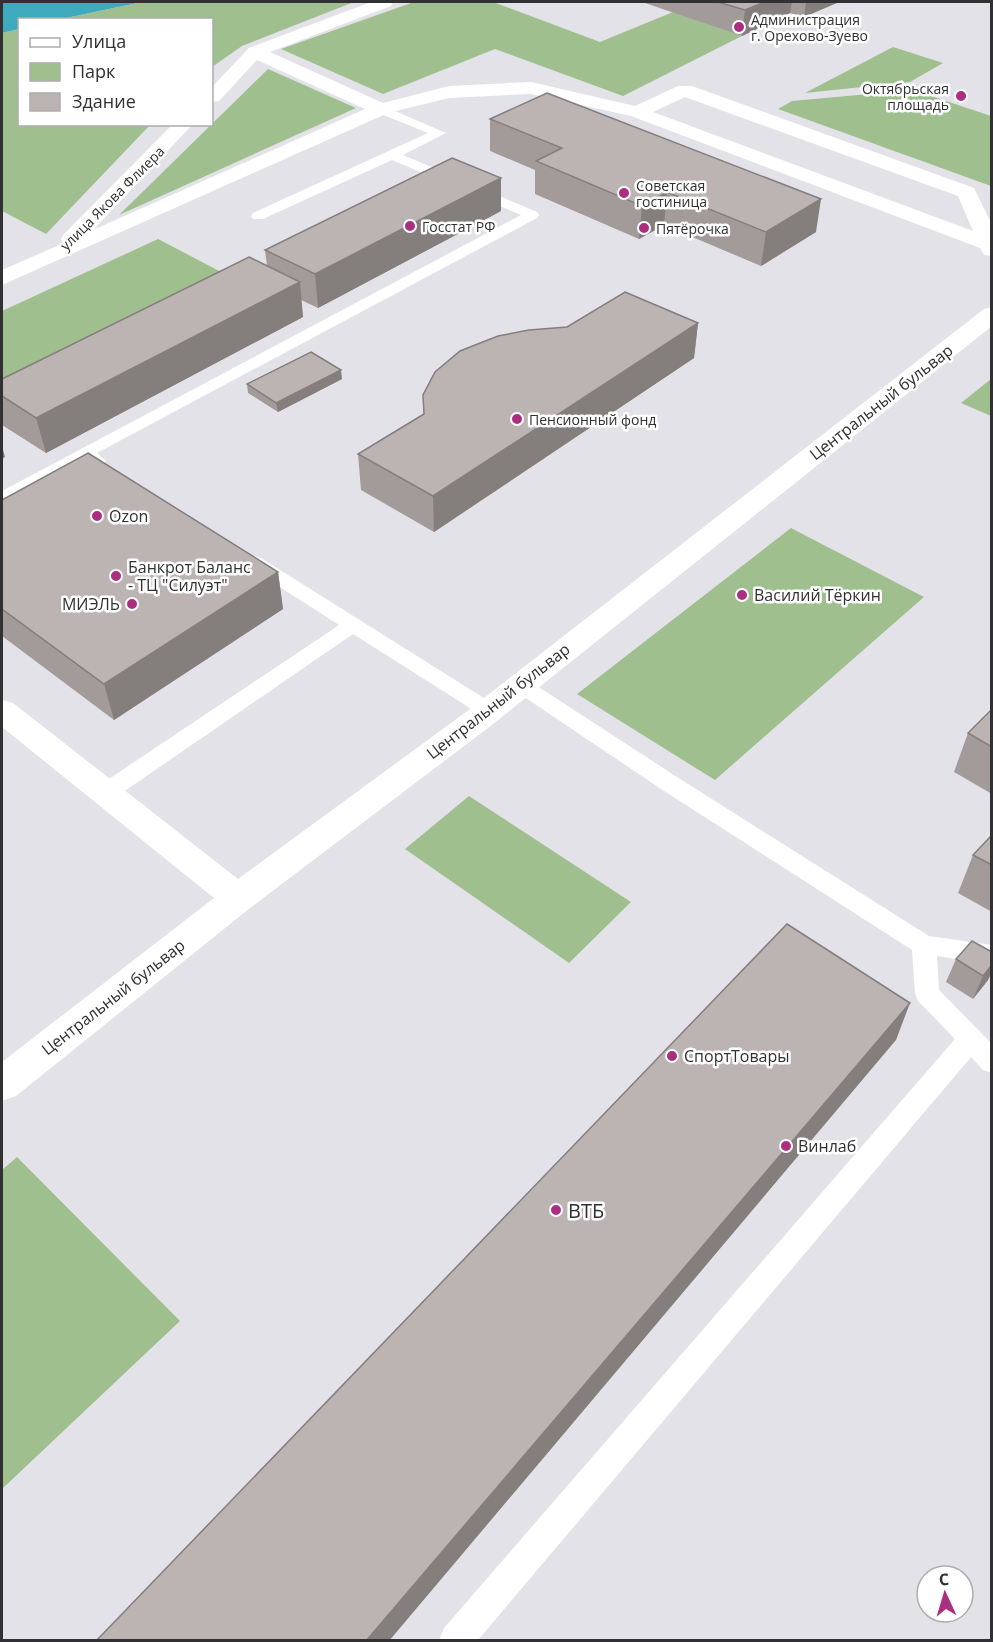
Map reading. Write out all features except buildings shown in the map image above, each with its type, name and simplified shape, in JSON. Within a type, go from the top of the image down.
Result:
[{"type":"street","points":[[213,96],[255,52],[385,2]]},
{"type":"street","points":[[255,52],[381,109]]},
{"type":"street","points":[[58,253],[381,109],[449,92],[531,88],[637,112],[990,247]]},
{"type":"street","points":[[637,112],[685,90],[966,192],[990,247]]},
{"type":"street","name":"улица Якова Флиера","points":[[2,278],[58,253],[182,126]]},
{"type":"street","name":"Центральный бульвар","points":[[2,1084],[238,898],[521,685],[992,314]]},
{"type":"street","points":[[2,711],[238,898]]},
{"type":"lane","points":[[258,216],[439,133],[381,109]]},
{"type":"lane","points":[[2,498],[532,215],[392,154]]},
{"type":"lane","points":[[85,453],[115,472]]},
{"type":"lane","points":[[234,549],[488,710]]},
{"type":"lane","points":[[105,793],[352,625]]},
{"type":"lane","points":[[521,685],[669,783],[924,945],[992,955]]},
{"type":"lane","points":[[924,945],[927,994],[981,1038],[992,1062]]},
{"type":"lane","points":[[456,1641],[981,1038]]},
{"type":"green space","points":[[142,2],[354,2],[242,46],[213,66],[213,18],[66,18]]},
{"type":"green space","points":[[414,2],[493,2],[600,42],[673,12],[742,36],[623,96],[495,49],[383,94],[281,49]]},
{"type":"green space","points":[[18,29],[18,126],[149,126],[46,234],[2,211],[2,33]]},
{"type":"green space","points":[[893,47],[943,63],[910,82],[805,93]]},
{"type":"green space","points":[[268,69],[356,108],[119,215],[210,126],[213,126],[213,123]]},
{"type":"green space","points":[[913,90],[991,116],[991,186],[778,109],[792,101]]},
{"type":"green space","points":[[158,239],[252,288],[2,411],[2,311]]},
{"type":"green space","points":[[991,379],[991,416],[961,403]]},
{"type":"green space","points":[[791,528],[924,597],[715,780],[577,694]]},
{"type":"green space","points":[[469,796],[631,902],[569,963],[405,849]]},
{"type":"green space","points":[[17,1157],[180,1321],[2,1489],[2,1170]]},
{"type":"water","points":[[2,2],[142,2],[66,18],[18,18],[18,29],[2,33]]},
{"type":"place","name":"Администрация г. Орехово-Зуево","points":[[739,27]]},
{"type":"place","name":"Октябрьская площадь","points":[[961,96]]},
{"type":"place","name":"Советская гостиница","points":[[624,193]]},
{"type":"place","name":"Госстат РФ","points":[[410,226]]},
{"type":"place","name":"Пятёрочка","points":[[644,228]]},
{"type":"place","name":"Пенсионный фонд","points":[[517,419]]},
{"type":"place","name":"Ozon","points":[[97,516]]},
{"type":"place","name":"Банкрот Баланс - ТЦ \"Силуэт\"","points":[[116,576]]},
{"type":"place","name":"Василий Тёркин","points":[[742,595]]},
{"type":"place","name":"МИЭЛЬ","points":[[132,604]]},
{"type":"place","name":"СпортТовары","points":[[672,1056]]},
{"type":"place","name":"Винлаб","points":[[786,1146]]},
{"type":"place","name":"ВТБ","points":[[556,1210]]}]
